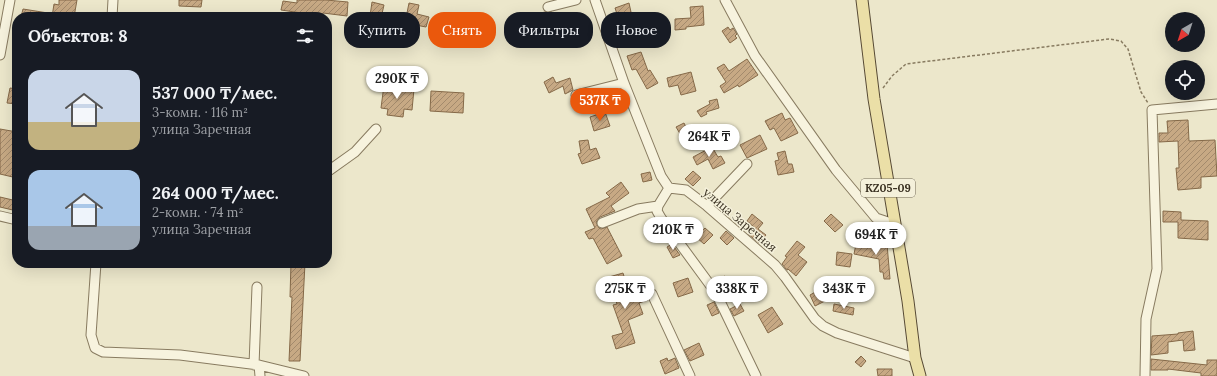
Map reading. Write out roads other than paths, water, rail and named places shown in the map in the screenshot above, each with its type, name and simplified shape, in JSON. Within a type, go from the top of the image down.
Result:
[{"type":"main road","name":"KZ05-09","points":[[862,0],[874,99],[908,301],[915,358],[920,376]]},
{"type":"street","points":[[0,55],[10,0]]},
{"type":"street","points":[[112,12],[113,0]]},
{"type":"street","points":[[548,7],[576,0]]},
{"type":"street","points":[[595,0],[624,83],[661,176],[669,188],[658,206],[657,211],[716,293],[756,376]]},
{"type":"street","points":[[725,0],[755,56],[836,170],[876,218],[894,224]]},
{"type":"street","points":[[576,95],[624,83]]},
{"type":"street","points":[[1145,376],[1146,319],[1157,269],[1152,110],[1217,104]]},
{"type":"street","points":[[332,168],[355,152],[376,129]]},
{"type":"street","points":[[707,206],[747,164]]},
{"type":"street","name":"улица Заречная","points":[[669,188],[686,190],[707,206],[775,265],[815,320],[823,326],[837,333],[915,358]]},
{"type":"street","points":[[602,223],[638,209],[658,206]]},
{"type":"street","points":[[0,216],[12,219]]},
{"type":"street","points":[[96,268],[91,335],[95,348],[103,352],[180,355],[257,365],[304,376]]},
{"type":"street","points":[[256,287],[257,365],[260,376]]},
{"type":"street","points":[[652,294],[690,376]]}]
